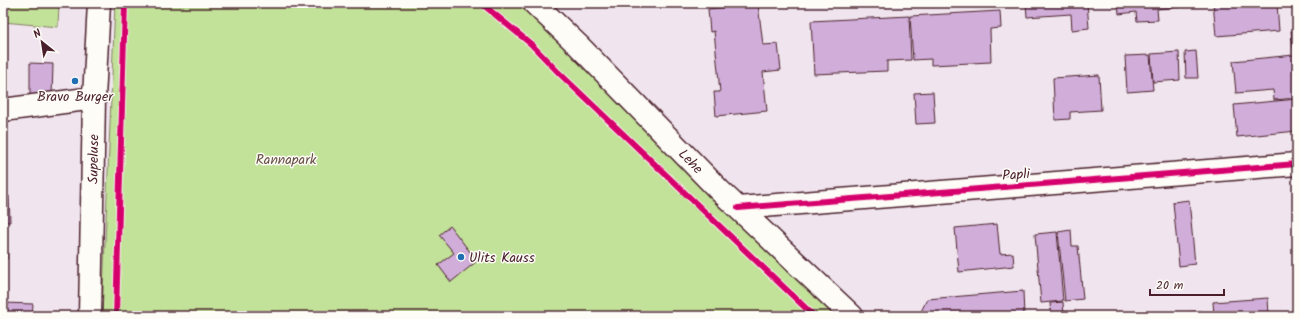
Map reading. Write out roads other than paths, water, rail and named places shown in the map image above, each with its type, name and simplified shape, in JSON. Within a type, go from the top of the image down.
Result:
[{"type":"street","name":"Supeluse","points":[[90,316],[94,98],[99,3]]},
{"type":"street","name":"Lehe","points":[[534,3],[579,46],[738,208],[852,316]]},
{"type":"street","points":[[3,110],[94,98]]},
{"type":"street","name":"Papli","points":[[738,208],[1297,164]]},
{"type":"place","name":"Bravo Burger","points":[[75,81]]},
{"type":"place","name":"Ulits Kauss","points":[[461,257]]},
{"type":"park label","name":"Rannapark","points":[[286,159]]}]
